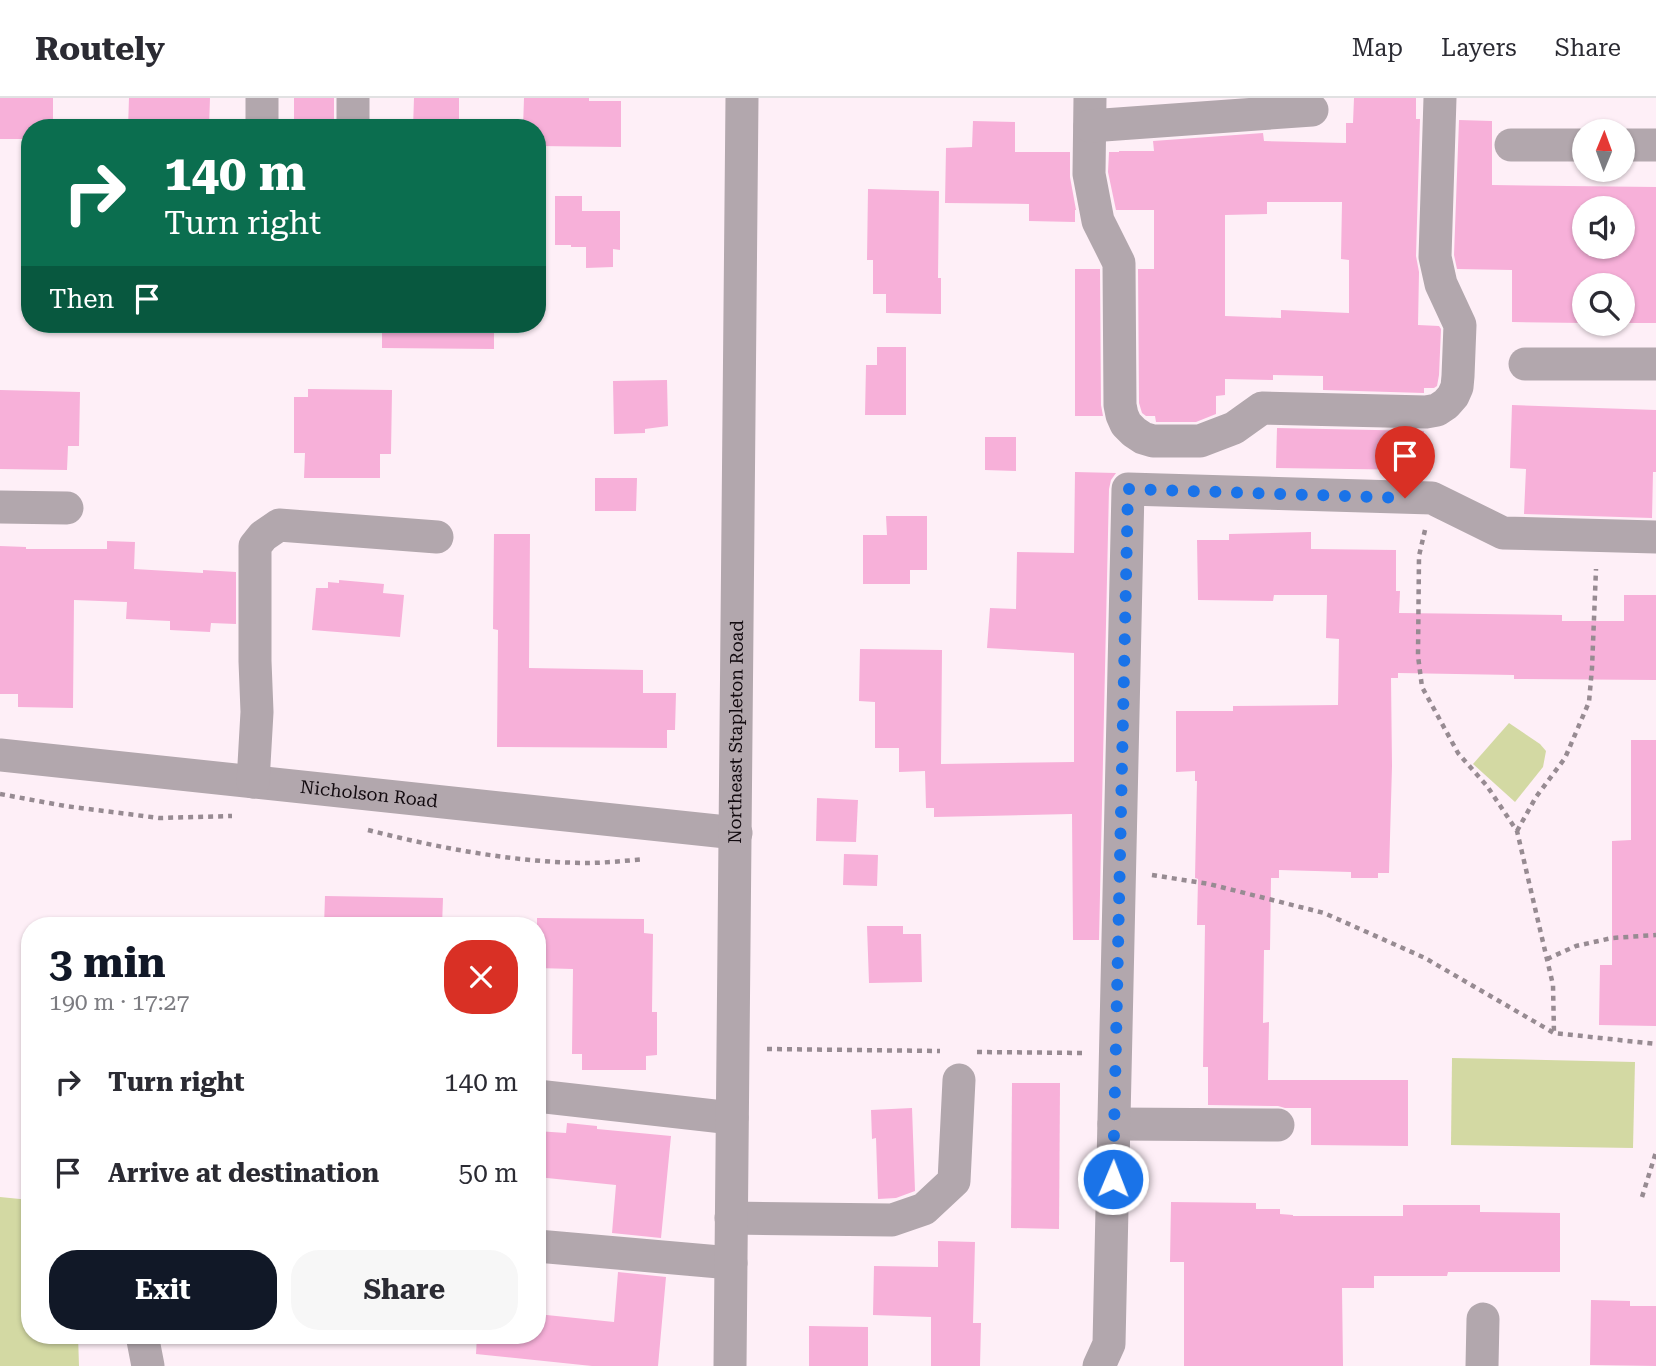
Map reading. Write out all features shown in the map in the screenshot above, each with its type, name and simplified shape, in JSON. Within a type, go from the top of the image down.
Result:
[{"type":"street","points":[[262,98],[262,119]]},
{"type":"street","points":[[353,98],[353,119]]},
{"type":"street","name":"Northeast Stapleton Road","points":[[730,1366],[742,98]]},
{"type":"street","points":[[1312,110],[1090,112],[1089,174],[1098,221],[1119,263],[1120,405],[1126,425],[1143,438],[1153,441],[1200,442],[1234,428],[1262,408],[1426,412],[1437,410],[1453,396],[1457,387],[1460,325],[1441,284],[1434,257],[1440,98]]},
{"type":"street","points":[[1511,145],[1572,145]]},
{"type":"street","points":[[1635,145],[1656,145]]},
{"type":"street","points":[[1525,364],[1656,364]]},
{"type":"street","points":[[1099,1366],[1109,1344],[1128,489],[1432,498],[1503,533],[1656,537]]},
{"type":"street","points":[[0,507],[67,508]]},
{"type":"street","points":[[253,782],[257,712],[255,546],[263,536],[279,525],[437,537]]},
{"type":"street","name":"Nicholson Road","points":[[0,755],[736,833]]},
{"type":"street","points":[[731,1218],[892,1220],[924,1209],[954,1181],[959,1061]]},
{"type":"street","points":[[546,1097],[732,1118]]},
{"type":"street","points":[[1114,1124],[1278,1125]]},
{"type":"street","points":[[546,1246],[731,1263]]},
{"type":"street","points":[[1482,1366],[1483,1320]]},
{"type":"street","points":[[144,1344],[148,1366]]},
{"type":"path","points":[[1432,498],[1419,556],[1418,656],[1422,687],[1458,753],[1487,786],[1517,831],[1553,985],[1554,1033]]},
{"type":"path","points":[[1517,831],[1536,797],[1565,758],[1589,702],[1598,535]]},
{"type":"path","points":[[0,794],[65,806],[159,818],[238,816]]},
{"type":"path","points":[[362,829],[492,856],[585,863],[652,859]]},
{"type":"path","points":[[1120,869],[1209,884],[1324,913],[1425,958],[1554,1033],[1656,1044]]},
{"type":"path","points":[[1547,959],[1576,946],[1600,940],[1656,936]]},
{"type":"path","points":[[733,1049],[959,1061],[1116,1053]]},
{"type":"path","points":[[1642,1196],[1656,1152]]},
{"type":"green space","points":[[1509,723],[1546,751],[1543,767],[1515,802],[1473,764]]},
{"type":"green space","points":[[1452,1058],[1635,1062],[1633,1148],[1451,1145]]},
{"type":"green space","points":[[0,1197],[21,1199],[21,1344],[78,1344],[79,1366],[0,1366]]},
{"type":"building","points":[[0,98],[53,98],[53,119],[21,119],[21,139],[0,139]]},
{"type":"building","points":[[129,98],[210,98],[209,119],[128,119]]},
{"type":"building","points":[[294,98],[334,98],[334,119],[294,119]]},
{"type":"building","points":[[414,98],[459,98],[459,119],[413,119]]},
{"type":"building","points":[[524,98],[621,101],[621,147],[546,146],[546,119],[523,119]]},
{"type":"building","points":[[1354,98],[1416,98],[1416,119],[1420,119],[1416,256],[1419,272],[1418,325],[1439,326],[1441,329],[1437,386],[1424,388],[1424,393],[1323,390],[1323,376],[1273,375],[1273,380],[1225,379],[1225,395],[1216,396],[1216,414],[1196,422],[1156,422],[1155,416],[1146,416],[1139,403],[1138,269],[1154,269],[1154,210],[1116,210],[1108,172],[1109,152],[1154,151],[1153,141],[1263,133],[1264,141],[1346,143],[1346,123],[1353,123]],"holes":[[[1267,202],[1342,202],[1341,259],[1349,260],[1349,313],[1281,310],[1281,318],[1225,316],[1225,215],[1267,214]]]},
{"type":"building","points":[[1459,120],[1492,121],[1492,185],[1656,187],[1656,323],[1635,323],[1635,273],[1572,273],[1572,323],[1512,322],[1512,270],[1457,269],[1454,255]]},
{"type":"building","points":[[973,121],[1015,122],[1015,152],[1070,152],[1075,222],[1029,221],[1029,204],[945,203],[946,148],[972,147]]},
{"type":"building","points":[[868,189],[939,191],[938,278],[941,278],[941,314],[886,313],[886,294],[873,294],[873,260],[867,260]]},
{"type":"building","points":[[555,196],[582,196],[582,211],[620,211],[620,250],[613,249],[613,267],[586,268],[586,247],[555,245]]},
{"type":"building","points":[[1075,269],[1100,269],[1103,416],[1075,416]]},
{"type":"building","points":[[382,333],[494,333],[494,349],[382,348]]},
{"type":"building","points":[[877,347],[906,347],[906,415],[865,415],[866,365],[877,365]]},
{"type":"building","points":[[667,380],[668,426],[645,429],[645,433],[614,434],[613,381]]},
{"type":"building","points":[[308,389],[392,390],[391,454],[380,454],[380,478],[304,478],[305,453],[294,453],[294,397],[308,397]]},
{"type":"building","points":[[0,390],[80,392],[79,446],[68,446],[67,470],[0,469]]},
{"type":"building","points":[[1512,405],[1656,410],[1656,472],[1653,472],[1652,518],[1524,514],[1526,469],[1510,468]]},
{"type":"building","points":[[1277,428],[1424,431],[1424,470],[1276,468]]},
{"type":"building","points":[[985,437],[1016,437],[1016,471],[985,470]]},
{"type":"building","points":[[1075,472],[1116,473],[1109,489],[1099,940],[1073,940],[1072,814],[934,817],[934,808],[926,808],[925,771],[899,772],[899,748],[875,748],[875,702],[859,701],[860,649],[942,650],[941,764],[1074,762],[1074,653],[987,648],[990,608],[1016,609],[1017,552],[1074,553]]},
{"type":"building","points":[[595,478],[637,478],[636,511],[595,511]]},
{"type":"building","points":[[886,516],[927,516],[927,570],[910,570],[910,584],[863,584],[863,535],[887,535]]},
{"type":"building","points":[[1311,532],[1311,549],[1396,550],[1399,613],[1562,615],[1562,621],[1624,621],[1624,595],[1656,595],[1656,680],[1514,679],[1514,675],[1398,673],[1398,678],[1391,678],[1389,873],[1378,873],[1378,878],[1351,878],[1351,872],[1279,870],[1279,878],[1271,878],[1270,950],[1264,950],[1263,1023],[1269,1022],[1268,1080],[1408,1080],[1408,1146],[1311,1145],[1311,1108],[1208,1105],[1208,1067],[1203,1067],[1205,925],[1197,925],[1198,879],[1195,878],[1197,781],[1195,771],[1176,772],[1176,711],[1233,711],[1233,706],[1338,705],[1339,639],[1326,638],[1327,595],[1274,595],[1273,601],[1198,600],[1197,540],[1229,540],[1229,534]]},
{"type":"building","points":[[494,534],[530,534],[529,668],[643,670],[643,693],[676,693],[675,730],[667,730],[667,748],[497,747],[498,630],[493,629]]},
{"type":"building","points":[[107,541],[135,542],[134,569],[236,572],[236,624],[211,623],[210,632],[170,630],[170,621],[126,619],[127,602],[74,600],[73,708],[18,707],[18,694],[0,694],[0,546],[26,549],[107,549]]},
{"type":"building","points":[[339,580],[384,584],[383,593],[404,595],[400,637],[312,630],[316,588],[328,588],[328,582],[339,583]]},
{"type":"building","points":[[1631,740],[1656,740],[1656,1026],[1599,1025],[1600,965],[1612,965],[1612,841],[1631,840]]},
{"type":"building","points":[[817,798],[858,800],[856,842],[816,841]]},
{"type":"building","points":[[844,854],[878,855],[877,886],[843,885]]},
{"type":"building","points":[[325,896],[443,898],[442,917],[324,917]]},
{"type":"building","points":[[546,918],[644,919],[644,933],[653,934],[652,1012],[657,1012],[657,1055],[646,1056],[646,1070],[582,1070],[582,1054],[572,1054],[573,969],[546,968]]},
{"type":"building","points":[[867,926],[903,926],[903,934],[921,934],[922,982],[869,983]]},
{"type":"building","points":[[1012,1083],[1060,1083],[1059,1229],[1011,1228]]},
{"type":"building","points":[[912,1108],[915,1191],[896,1198],[878,1199],[876,1138],[872,1139],[871,1110]]},
{"type":"building","points":[[567,1123],[597,1126],[597,1129],[671,1136],[661,1238],[612,1233],[616,1185],[546,1178],[546,1132],[566,1133]]},
{"type":"building","points":[[1171,1202],[1256,1203],[1256,1209],[1280,1209],[1280,1214],[1293,1216],[1403,1216],[1403,1205],[1480,1205],[1480,1212],[1560,1213],[1560,1272],[1448,1272],[1447,1276],[1374,1276],[1374,1288],[1342,1288],[1343,1366],[1184,1366],[1184,1262],[1170,1262]]},
{"type":"building","points":[[938,1241],[975,1242],[973,1323],[981,1323],[980,1366],[931,1366],[931,1317],[873,1315],[874,1266],[938,1267]]},
{"type":"building","points":[[618,1272],[666,1277],[658,1366],[592,1366],[476,1354],[477,1344],[546,1344],[546,1315],[614,1322]]},
{"type":"building","points":[[1591,1300],[1630,1301],[1630,1306],[1656,1306],[1656,1366],[1590,1365]]},
{"type":"building","points":[[809,1326],[868,1327],[868,1366],[809,1366]]},
{"type":"route","points":[[1113,1179],[1128,489],[1405,498]]}]
